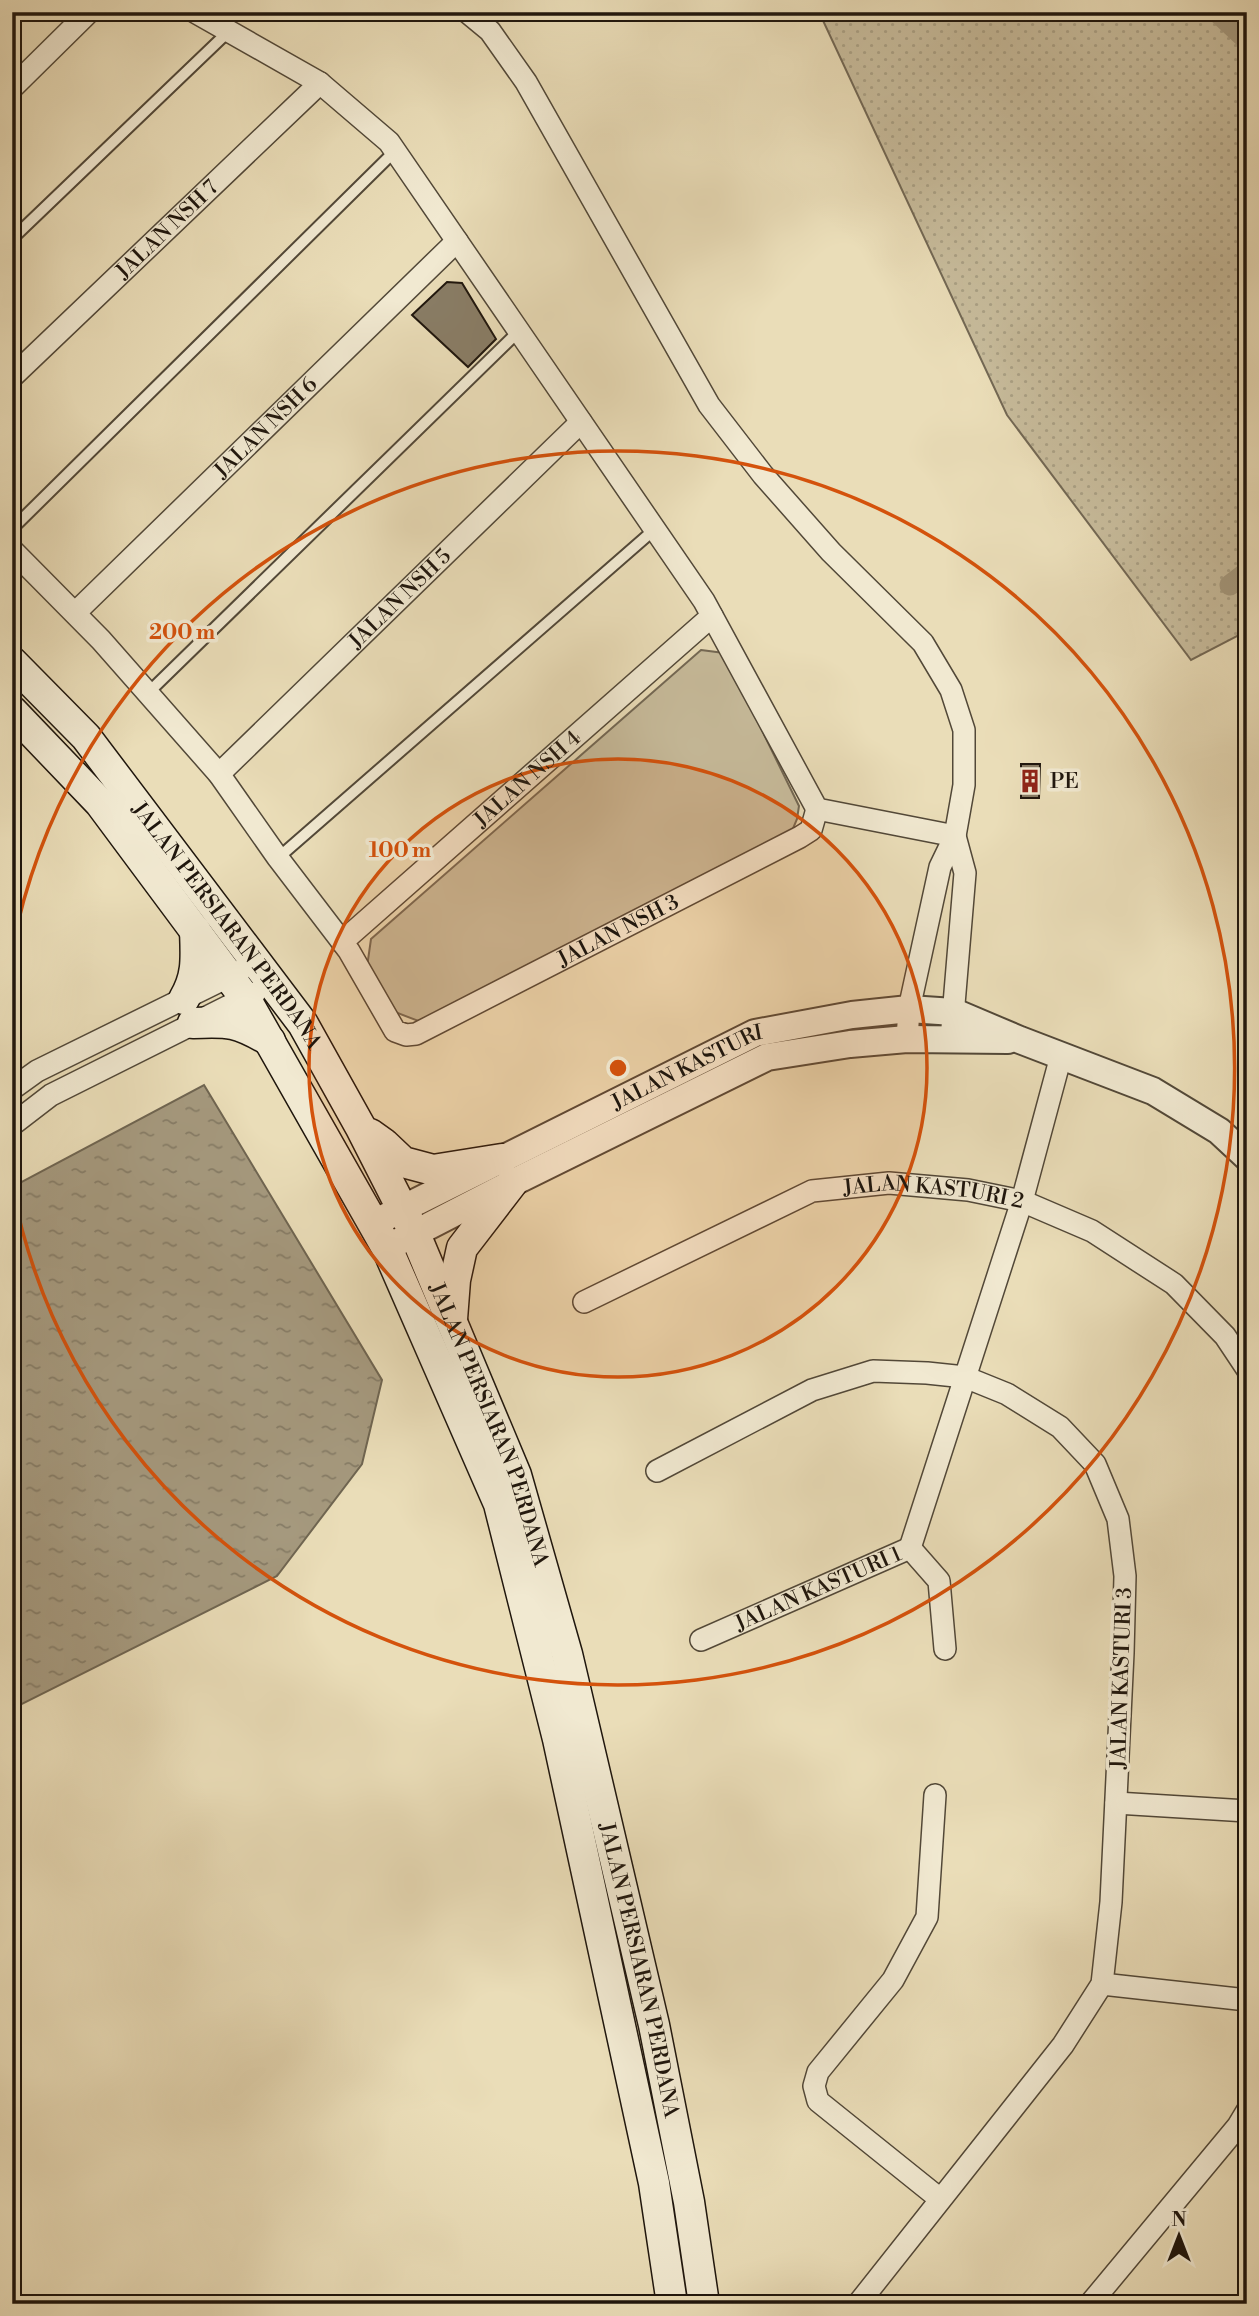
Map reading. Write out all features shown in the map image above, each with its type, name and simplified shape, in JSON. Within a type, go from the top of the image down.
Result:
[{"type":"main road","name":"JALAN PERSIARAN PERDANA","points":[[12,662],[86,737],[303,1024],[409,1222],[516,1475],[567,1654],[654,2025],[689,2202],[704,2304]]},
{"type":"main road","name":"JALAN PERSIARAN PERDANA","points":[[12,711],[100,803],[237,987],[381,1235],[499,1504],[561,1752],[654,2183],[672,2304]]},
{"type":"main road","points":[[195,930],[194,975],[189,1011],[243,1026],[270,1041]]},
{"type":"main road","points":[[360,1128],[384,1143],[403,1162],[433,1170],[507,1171],[463,1248],[455,1280],[452,1325]]},
{"type":"street","points":[[12,88],[89,12]]},
{"type":"street","points":[[195,12],[320,82],[389,142],[704,601],[817,809],[955,836]]},
{"type":"street","points":[[467,12],[490,31],[526,82],[709,405],[763,475],[831,552],[923,643],[951,690],[964,730],[964,785],[955,836],[940,867],[909,1009],[907,1039]]},
{"type":"street","name":"JALAN NSH 7","points":[[12,377],[320,82]]},
{"type":"street","name":"JALAN NSH 6","points":[[75,613],[457,241]]},
{"type":"street","name":"JALAN NSH 5","points":[[219,774],[581,422]]},
{"type":"street","points":[[12,550],[75,613],[219,774],[342,942]]},
{"type":"street","name":"JALAN NSH 4","points":[[342,942],[712,616]]},
{"type":"street","name":"JALAN NSH 3","points":[[342,942],[395,1031],[406,1035],[416,1034],[800,837],[811,830],[817,809]]},
{"type":"street","points":[[951,1040],[965,873],[955,836]]},
{"type":"street","points":[[12,1125],[51,1095],[189,1011],[264,973]]},
{"type":"street","name":"JALAN KASTURI","points":[[381,1235],[507,1171],[755,1033],[909,1009],[954,1012],[1153,1091],[1219,1131],[1247,1157]]},
{"type":"street","points":[[12,1089],[37,1071],[189,1011]]},
{"type":"street","name":"JALAN KASTURI","points":[[507,1171],[767,1058],[850,1044],[907,1039],[1020,1040]]},
{"type":"street","points":[[910,1548],[1022,1201],[1061,1056]]},
{"type":"street","name":"JALAN KASTURI 2","points":[[584,1302],[812,1191],[889,1183],[968,1190],[1022,1201],[1092,1231],[1174,1284],[1225,1336],[1247,1369]]},
{"type":"street","name":"JALAN KASTURI 3","points":[[657,1471],[812,1390],[873,1371],[927,1373],[965,1377],[1007,1394],[1060,1427],[1095,1464],[1118,1519],[1125,1576],[1111,1902],[1102,1984],[1063,2045],[858,2304]]},
{"type":"street","name":"JALAN KASTURI 1","points":[[701,1640],[910,1548],[939,1581],[945,1649]]},
{"type":"street","points":[[935,1795],[927,1917],[893,1980],[818,2072],[814,2086],[818,2101],[940,2199]]},
{"type":"street","points":[[1116,1803],[1247,1811]]},
{"type":"street","points":[[1102,1984],[1247,2000]]},
{"type":"street","points":[[1090,2304],[1238,2126],[1247,2111]]},
{"type":"lane","points":[[12,239],[229,31]]},
{"type":"lane","points":[[12,529],[395,151]]},
{"type":"lane","points":[[148,692],[519,331]]},
{"type":"lane","points":[[278,858],[655,529]]},
{"type":"shaded area","points":[[819,12],[1247,12],[1247,631],[1191,660],[1007,415]]},
{"type":"shaded area","points":[[701,650],[724,653],[799,806],[792,831],[421,1022],[395,1012],[367,967],[371,939]]},
{"type":"water","points":[[204,1085],[382,1380],[362,1464],[277,1576],[12,1709],[12,1187]]},
{"type":"building","points":[[447,282],[462,283],[496,339],[468,367],[412,315]]},
{"type":"building","name":"PE","points":[[1021,764],[1040,764],[1039,798],[1021,798]]},
{"type":"waterway","points":[[1217,12],[1247,40]]},
{"type":"waterway","points":[[1230,585],[1247,572]]},
{"type":"place","name":"PE","points":[[1030,781]]}]
